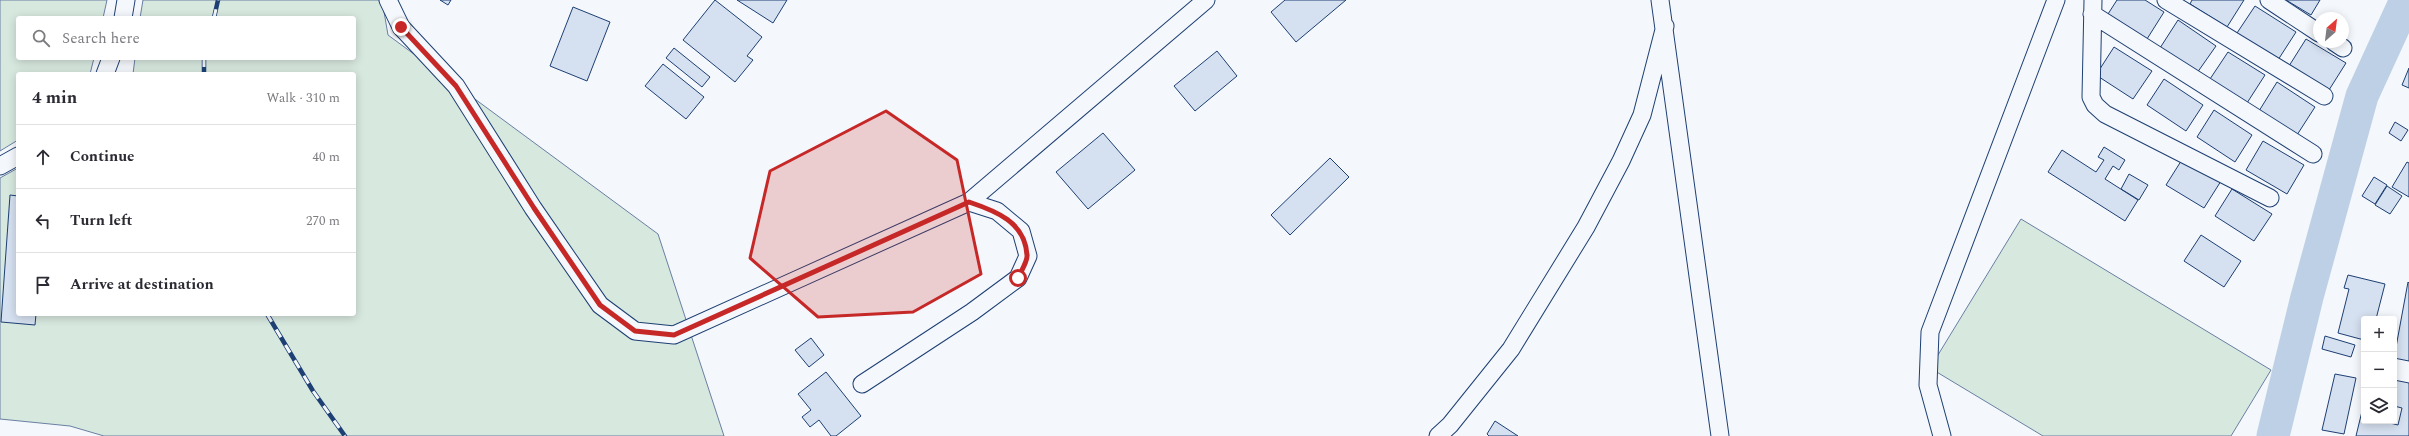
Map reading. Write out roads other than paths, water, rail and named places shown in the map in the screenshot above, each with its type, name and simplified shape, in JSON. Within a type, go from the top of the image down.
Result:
[{"type":"street","points":[[123,16],[126,0]]},
{"type":"street","points":[[388,0],[401,27],[456,86],[534,208],[600,305],[635,331],[674,335],[969,202],[1206,0]]},
{"type":"street","points":[[1660,0],[1665,26],[1720,436]]},
{"type":"street","points":[[1942,436],[1928,385],[1930,332],[2056,0]]},
{"type":"street","points":[[2166,0],[2324,96]]},
{"type":"street","points":[[2269,0],[2313,29]]},
{"type":"street","points":[[2092,7],[2314,154]]},
{"type":"street","points":[[2092,7],[2091,97],[2095,105],[2105,114],[2270,198]]},
{"type":"street","points":[[1438,436],[1450,425],[1511,349],[1586,227],[1621,161],[1642,115],[1665,26]]},
{"type":"street","points":[[106,72],[110,60]]},
{"type":"street","points":[[0,166],[16,157]]},
{"type":"street","points":[[862,384],[972,312],[1018,278],[1028,256],[1021,231],[997,211],[969,202]]},
{"type":"waterway","points":[[2273,436],[2307,297],[2362,96],[2406,0]]},
{"type":"railway","points":[[214,16],[218,0]]},
{"type":"railway","points":[[204,60],[204,72]]},
{"type":"railway","points":[[268,316],[313,391],[345,436]]}]
